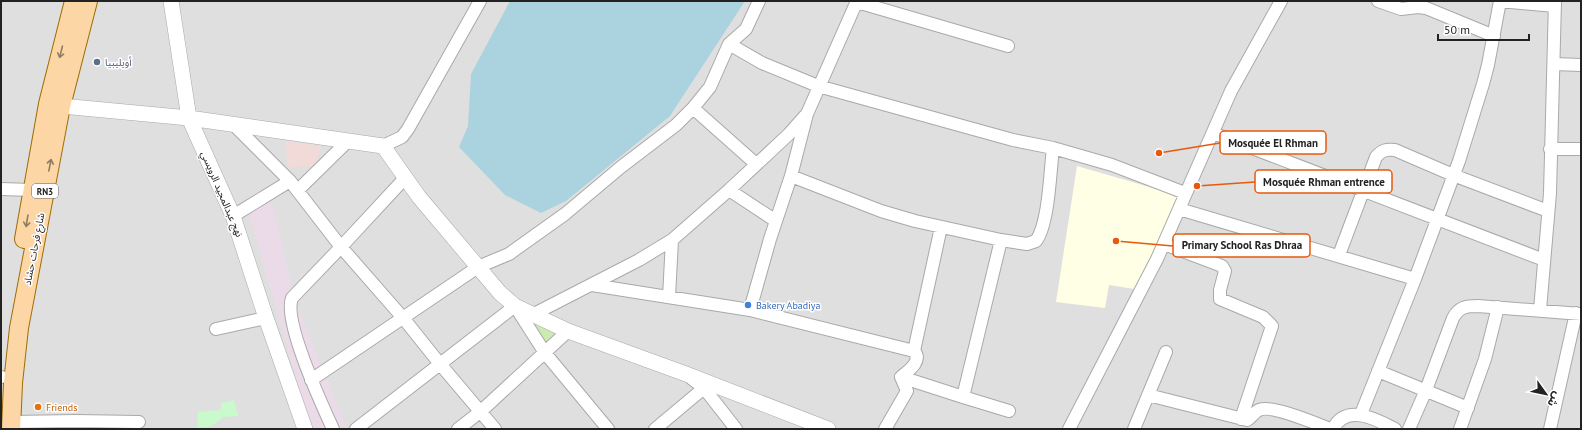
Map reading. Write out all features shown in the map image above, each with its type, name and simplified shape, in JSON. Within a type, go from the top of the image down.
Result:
[{"type":"main road","name":"شارع فرحات حشاد","points":[[74,1],[75,24]]},
{"type":"main road","name":"شارع فرحات حشاد","points":[[1,401],[1,377],[32,190],[75,24],[88,1]]},
{"type":"main road","name":"شارع فرحات حشاد","points":[[11,425],[13,383],[19,328],[54,105]]},
{"type":"street","points":[[69,1],[75,24]]},
{"type":"street","name":"نهج عبدالمجيد الرويسي","points":[[171,1],[189,118],[233,216],[266,318],[305,429]]},
{"type":"street","points":[[54,105],[189,118],[383,146],[402,136],[408,129],[480,1]]},
{"type":"street","points":[[311,380],[478,267],[509,254],[565,214],[621,167],[676,124],[693,108],[710,86],[729,44],[746,29],[759,1]]},
{"type":"street","points":[[750,310],[791,176],[807,114],[818,86],[857,1],[1008,46]]},
{"type":"street","points":[[1069,429],[1157,259],[1231,91],[1282,1]]},
{"type":"street","points":[[1378,1],[1401,9],[1418,7],[1426,8],[1494,36]]},
{"type":"street","points":[[1361,414],[1415,279],[1454,175],[1483,84],[1500,1],[1555,4],[1548,211],[1540,310]]},
{"type":"street","points":[[729,44],[762,63],[818,86],[1013,140],[1053,148],[1112,164],[1185,193]]},
{"type":"street","points":[[1554,64],[1581,65]]},
{"type":"street","points":[[693,108],[756,164]]},
{"type":"street","points":[[532,315],[639,260],[672,240],[729,190],[789,134],[807,114]]},
{"type":"street","points":[[234,124],[298,190],[342,247],[404,318],[440,364],[495,429]]},
{"type":"street","points":[[1213,133],[1304,167],[1363,192],[1544,260]]},
{"type":"street","points":[[298,190],[348,141]]},
{"type":"street","points":[[383,146],[419,197],[500,292],[515,306],[545,354],[608,429]]},
{"type":"street","points":[[791,176],[881,211],[915,221],[1001,240],[1027,244],[1036,241],[1045,221],[1053,148]]},
{"type":"street","points":[[1550,149],[1581,149]]},
{"type":"street","points":[[1339,255],[1376,157],[1381,151],[1395,150],[1454,175],[1548,211]]},
{"type":"street","points":[[333,429],[311,380],[291,316],[290,303],[292,298],[342,247],[405,178]]},
{"type":"street","points":[[233,216],[290,181]]},
{"type":"street","points":[[1,189],[32,190]]},
{"type":"street","points":[[729,190],[776,221]]},
{"type":"street","points":[[1179,209],[1339,255],[1415,279]]},
{"type":"street","points":[[901,377],[916,363],[917,357],[914,351],[941,227]]},
{"type":"street","points":[[669,297],[672,240]]},
{"type":"street","points":[[963,397],[1001,240]]},
{"type":"street","points":[[1164,244],[1222,266],[1225,271],[1220,290],[1220,299],[1263,317],[1272,326],[1241,419]]},
{"type":"street","points":[[592,285],[750,310],[914,351]]},
{"type":"street","points":[[515,306],[568,331],[686,374],[828,429]]},
{"type":"street","points":[[356,429],[515,306]]},
{"type":"street","points":[[1412,428],[1456,312],[1462,307],[1468,306],[1579,314],[1550,429]]},
{"type":"street","points":[[1460,429],[1485,359],[1498,307]]},
{"type":"street","points":[[216,329],[266,318]]},
{"type":"street","points":[[458,429],[480,412],[545,354],[568,331]]},
{"type":"street","points":[[1134,429],[1166,352]]},
{"type":"street","points":[[1378,371],[1468,408]]},
{"type":"street","points":[[686,374],[704,388],[736,429]]},
{"type":"street","points":[[901,377],[1008,411]]},
{"type":"street","points":[[885,429],[907,391],[901,377]]},
{"type":"street","points":[[655,429],[704,388]]},
{"type":"street","points":[[1148,395],[1247,420],[1259,410],[1265,408],[1274,409],[1331,429],[1337,421],[1346,416],[1361,414],[1395,429]]},
{"type":"street","points":[[11,425],[76,421],[139,422]]},
{"type":"shaded area","points":[[1,1],[1581,1],[1581,429],[1,429]]},
{"type":"shaded area","points":[[285,141],[321,146],[315,166],[288,167]]},
{"type":"shaded area","points":[[1077,166],[1184,197],[1147,291],[1109,285],[1105,308],[1056,302]]},
{"type":"shaded area","points":[[265,197],[274,208],[294,299],[347,429],[311,429],[247,207]]},
{"type":"green space","points":[[529,313],[562,330],[547,346]]},
{"type":"green space","points":[[234,400],[238,416],[223,417],[212,426],[197,428],[198,412],[221,410],[221,403]]},
{"type":"water","points":[[510,1],[745,1],[670,116],[566,201],[541,213],[505,195],[459,147],[468,126],[471,74]]},
{"type":"place","name":"أويليبيا","points":[[97,62]]},
{"type":"place","name":"Mosquée El Rhman","points":[[1159,153]]},
{"type":"place","name":"Mosquée Rhman entrence","points":[[1197,186]]},
{"type":"place","name":"Primary School Ras Dhraa","points":[[1116,241]]},
{"type":"place","name":"Bakery Abadiya","points":[[748,305]]},
{"type":"place","name":"Friends","points":[[38,407]]}]
